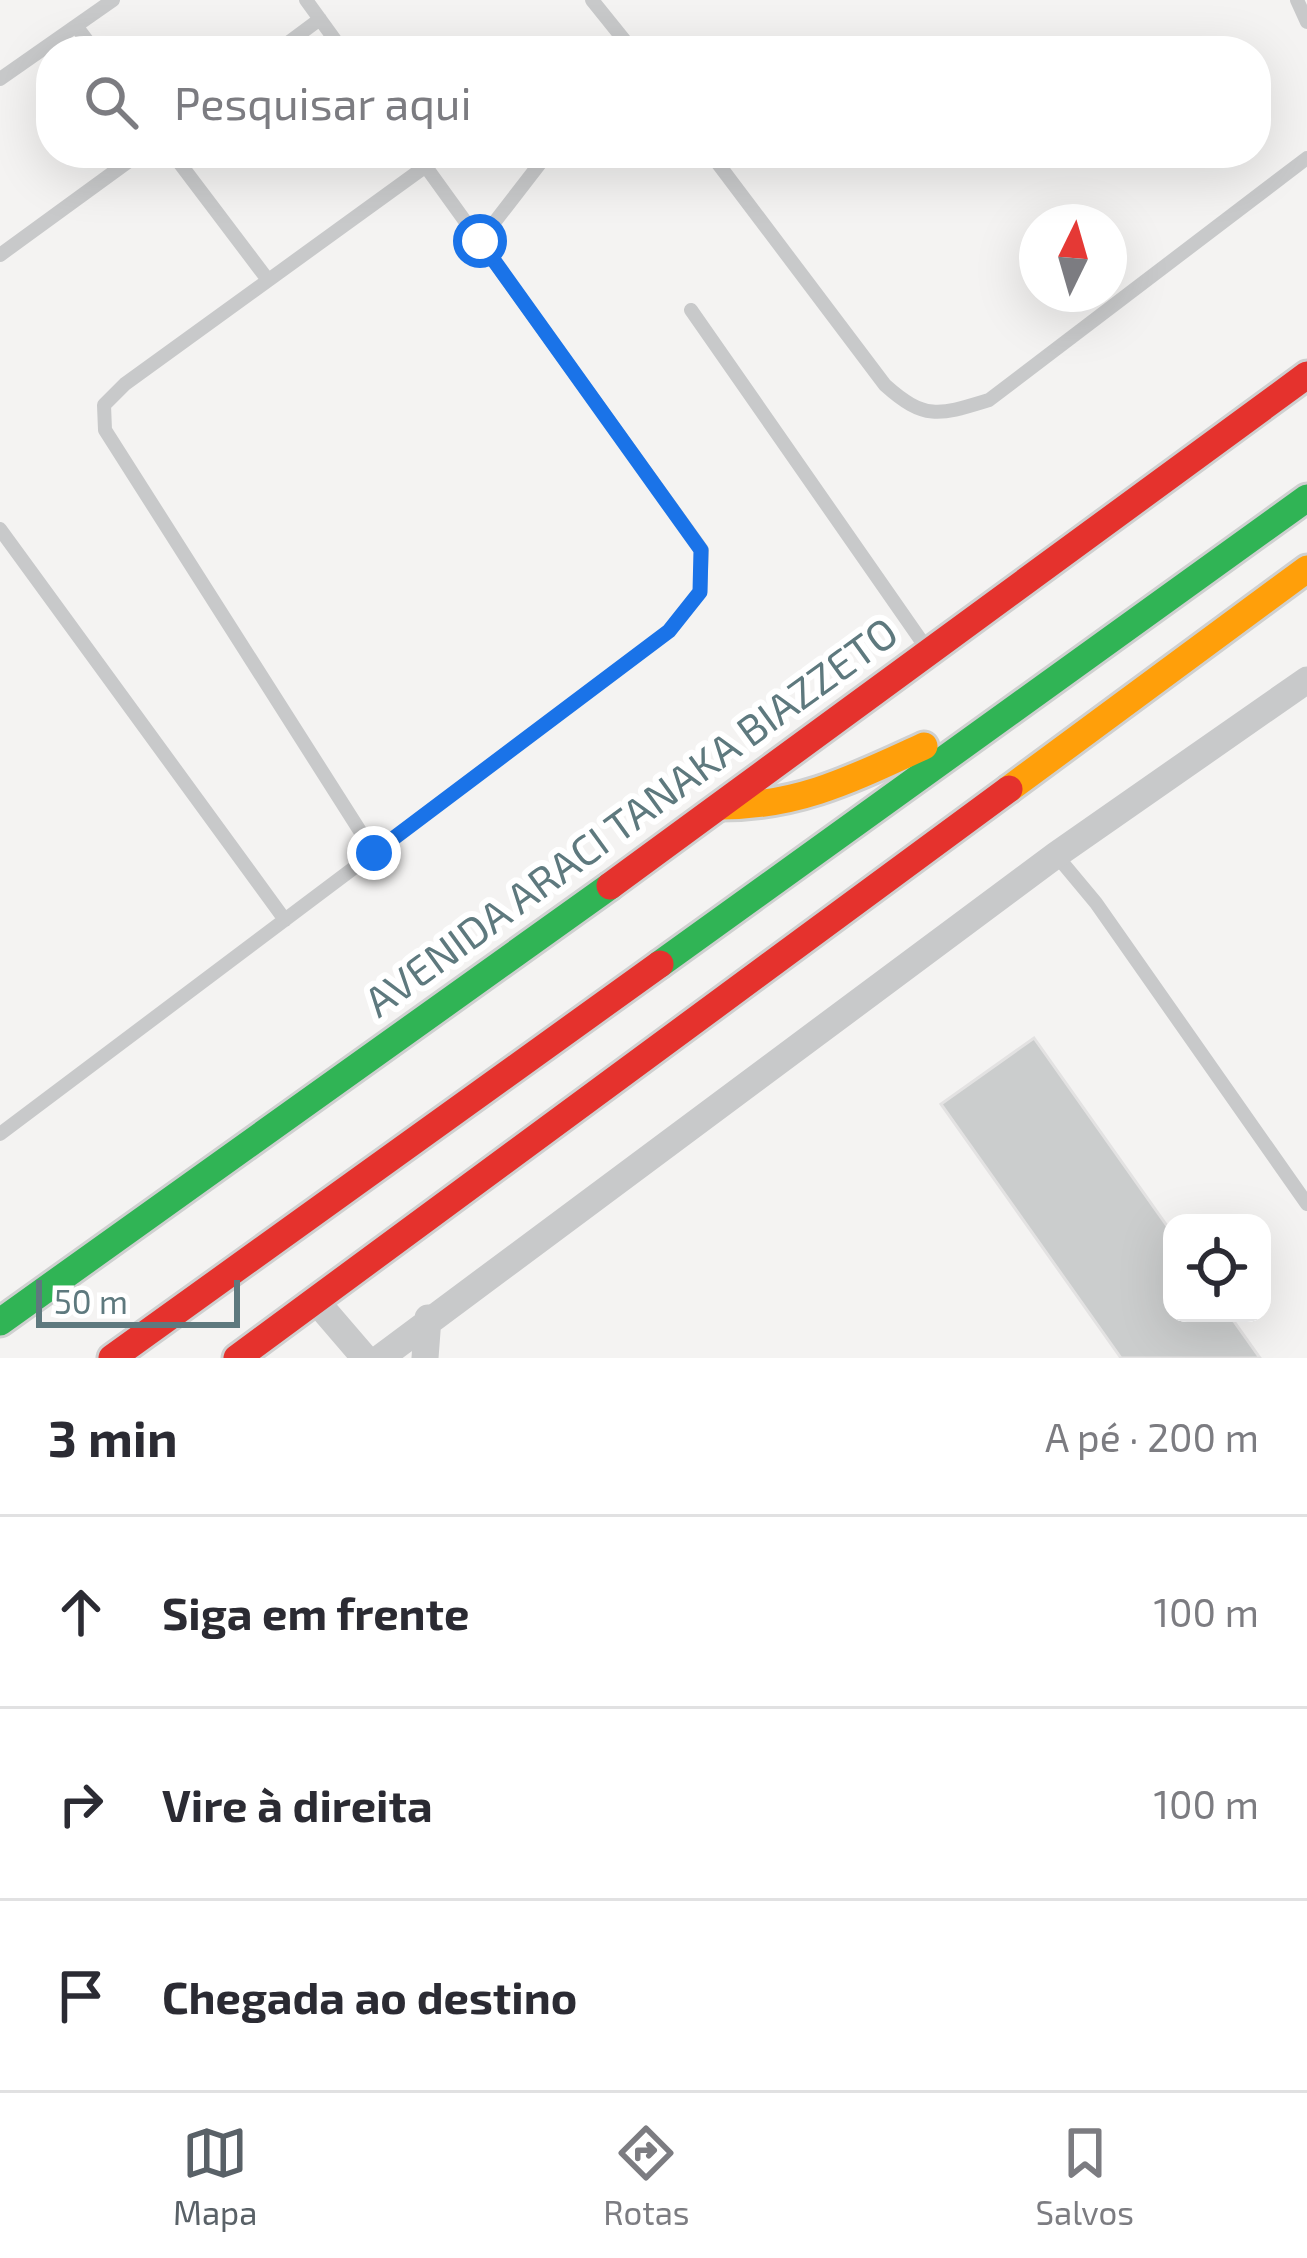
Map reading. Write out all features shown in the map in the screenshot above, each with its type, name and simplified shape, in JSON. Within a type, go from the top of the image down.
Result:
[{"type":"main road","name":"AVENIDA ARACI TANAKA BIAZZETO","points":[[0,1322],[721,806],[1307,375]]},
{"type":"main road","points":[[112,1358],[1307,498]]},
{"type":"main road","points":[[237,1358],[1307,569]]},
{"type":"main road","points":[[721,806],[767,806],[839,785],[1028,699]]},
{"type":"street","points":[[380,1358],[1057,855],[1307,680]]},
{"type":"street","points":[[316,1301],[365,1358]]},
{"type":"street","points":[[425,1358],[428,1318]]},
{"type":"lane","points":[[62,36],[113,0]]},
{"type":"lane","points":[[307,0],[332,36]]},
{"type":"lane","points":[[592,0],[620,36]]},
{"type":"lane","points":[[1297,0],[1307,22]]},
{"type":"lane","points":[[297,36],[320,19]]},
{"type":"lane","points":[[76,26],[83,36]]},
{"type":"lane","points":[[0,79],[36,54]]},
{"type":"lane","points":[[721,168],[885,385],[910,408],[946,413],[989,400],[1307,158]]},
{"type":"lane","points":[[0,255],[119,168]]},
{"type":"lane","points":[[183,168],[268,280]]},
{"type":"lane","points":[[374,853],[105,430],[104,405],[125,383],[268,280],[411,168]]},
{"type":"lane","points":[[0,1134],[669,631],[700,592],[701,550],[427,168]]},
{"type":"lane","points":[[480,241],[536,168]]},
{"type":"lane","points":[[692,310],[930,653]]},
{"type":"lane","points":[[0,529],[284,920]]},
{"type":"lane","points":[[1057,855],[1096,903],[1307,1204]]},
{"type":"building","points":[[1034,1038],[1163,1220],[1163,1322],[1234,1322],[1260,1358],[1121,1358],[941,1104]]},
{"type":"traffic: fast","points":[[660,964],[1307,498]]},
{"type":"traffic: fast","points":[[0,1322],[610,886]]},
{"type":"traffic: slow","points":[[1009,789],[1307,569]]},
{"type":"traffic: slow","points":[[721,806],[801,795],[924,746]]},
{"type":"traffic: jam","points":[[610,886],[1307,375]]},
{"type":"traffic: jam","points":[[237,1358],[1009,789]]},
{"type":"traffic: jam","points":[[112,1358],[660,964]]},
{"type":"route","points":[[374,853],[669,631],[700,592],[701,550],[480,241]]}]
